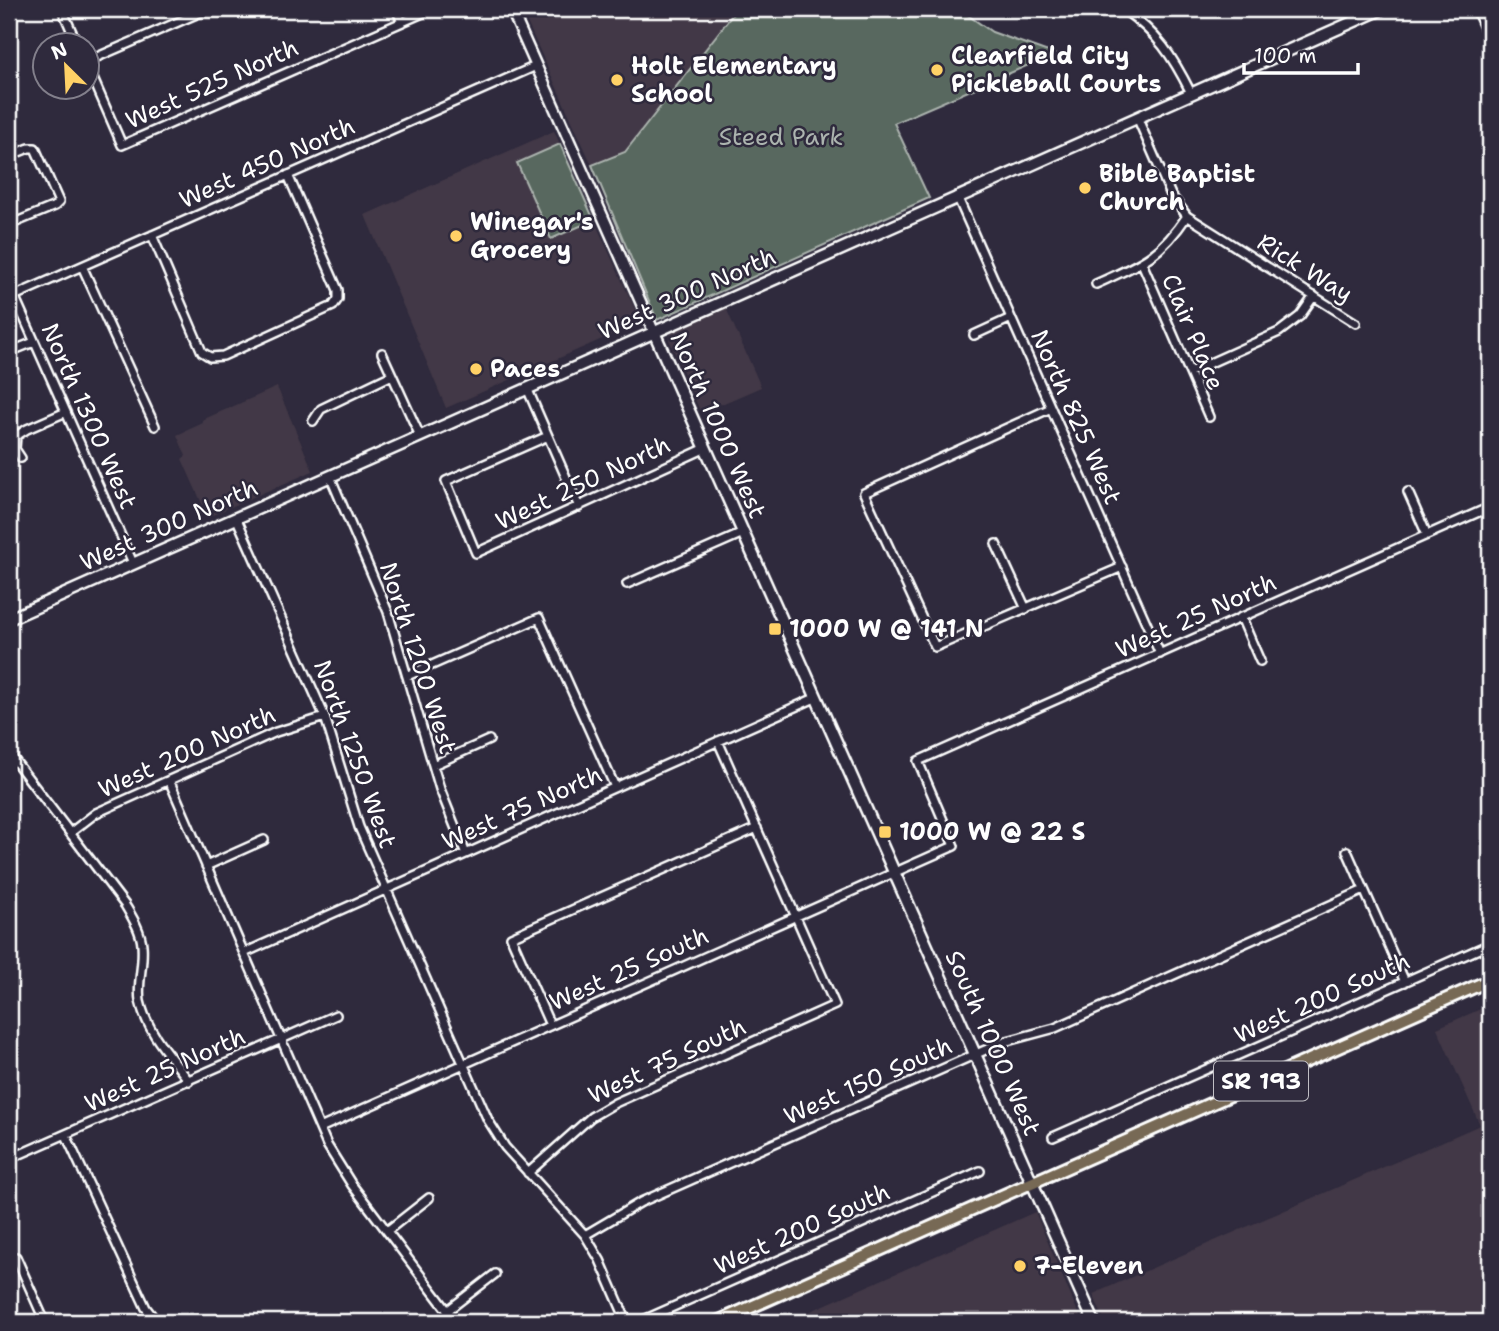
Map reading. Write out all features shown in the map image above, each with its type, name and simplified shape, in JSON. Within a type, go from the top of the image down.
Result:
[{"type":"main road","name":"West 300 North","points":[[9,619],[1382,9]]},
{"type":"main road","name":"North 1000 West","points":[[654,332],[853,781]]},
{"type":"main road","name":"South 1000 West","points":[[853,781],[1094,1322]]},
{"type":"main road","name":"SR 193","points":[[716,1322],[1490,980]]},
{"type":"street","points":[[62,9],[72,32]]},
{"type":"street","points":[[102,55],[208,9]]},
{"type":"street","points":[[396,9],[402,22]]},
{"type":"street","name":"West 525 North","points":[[102,99],[122,145],[432,9]]},
{"type":"street","name":"North 1000 West","points":[[511,9],[654,332]]},
{"type":"street","points":[[1123,9],[1145,24],[1172,57],[1191,93]]},
{"type":"street","points":[[1476,9],[1490,39]]},
{"type":"street","name":"West 450 North","points":[[14,296],[536,66]]},
{"type":"street","name":"Rick Way","points":[[1137,117],[1171,195],[1187,216],[1356,323]]},
{"type":"street","points":[[9,156],[35,148],[59,202],[9,225]]},
{"type":"street","points":[[152,235],[202,352],[210,357],[223,356],[333,306],[338,299],[338,290],[288,175]]},
{"type":"street","name":"North 825 West","points":[[957,197],[1160,654]]},
{"type":"street","points":[[1096,284],[1142,263],[1167,244],[1187,216]]},
{"type":"street","name":"Clair Place","points":[[1142,263],[1209,417]]},
{"type":"street","points":[[82,266],[155,426]]},
{"type":"street","name":"North 1300 West","points":[[9,284],[133,563]]},
{"type":"street","points":[[1190,372],[1279,332],[1300,316],[1314,296]]},
{"type":"street","points":[[974,335],[1011,318]]},
{"type":"street","points":[[9,352],[34,342]]},
{"type":"street","points":[[382,353],[420,436]]},
{"type":"street","points":[[313,421],[321,408],[392,376]]},
{"type":"street","points":[[527,388],[579,507]]},
{"type":"street","points":[[1051,408],[864,494],[934,647],[1122,567]]},
{"type":"street","points":[[21,458],[15,449],[16,436],[66,412]]},
{"type":"street","name":"West 250 North","points":[[548,436],[446,481],[476,553],[706,448]]},
{"type":"street","name":"North 1200 West","points":[[330,476],[379,586],[446,807],[466,853]]},
{"type":"street","points":[[1408,492],[1427,535]]},
{"type":"street","name":"West 25 North","points":[[954,846],[918,761],[1490,507]]},
{"type":"street","name":"North 1250 West","points":[[236,517],[325,717],[359,827],[488,1120],[505,1147],[585,1235],[600,1260],[627,1322]]},
{"type":"street","points":[[627,584],[743,533]]},
{"type":"street","points":[[996,544],[1026,609]]},
{"type":"street","points":[[1241,617],[1260,661]]},
{"type":"street","points":[[407,676],[539,618],[615,787]]},
{"type":"street","name":"West 75 North","points":[[244,953],[815,698]]},
{"type":"street","name":"West 200 North","points":[[70,833],[96,813],[276,732],[325,717]]},
{"type":"street","points":[[433,765],[489,740]]},
{"type":"street","points":[[718,741],[796,916]]},
{"type":"street","points":[[9,753],[125,905],[142,944],[140,998],[146,1020],[156,1038],[189,1081]]},
{"type":"street","points":[[169,780],[339,1166],[456,1322]]},
{"type":"street","points":[[550,1025],[511,937],[757,828]]},
{"type":"street","points":[[206,866],[264,840]]},
{"type":"street","name":"West 25 South","points":[[320,1128],[954,846]]},
{"type":"street","points":[[1347,851],[1405,982]]},
{"type":"street","name":"West 150 South","points":[[585,1235],[641,1202],[1007,1041],[1055,1028],[1364,890]]},
{"type":"street","name":"West 75 South","points":[[528,1173],[591,1117],[615,1103],[835,1005],[796,916]]},
{"type":"street","name":"West 200 South","points":[[1053,1137],[1490,944]]},
{"type":"street","name":"West 25 North","points":[[9,1160],[337,1015]]},
{"type":"street","points":[[66,1135],[146,1308],[157,1322]]},
{"type":"street","name":"West 200 South","points":[[639,1322],[980,1171]]},
{"type":"street","points":[[387,1231],[429,1198]]},
{"type":"street","points":[[13,1257],[45,1322]]},
{"type":"street","points":[[447,1311],[495,1274]]},
{"type":"shaded area","name":"Holt Elementary School","points":[[521,9],[737,9],[625,152],[592,165]]},
{"type":"shaded area","points":[[554,131],[560,144],[517,162],[551,239],[594,220],[639,318],[636,324],[446,408],[365,215]]},
{"type":"shaded area","points":[[726,308],[761,387],[701,413],[669,340],[672,332]]},
{"type":"shaded area","points":[[277,387],[313,471],[208,517],[182,459],[186,456],[177,435],[203,423],[202,420]]},
{"type":"shaded area","points":[[1490,1005],[1490,1322],[1105,1322],[1093,1294],[1480,1125],[1437,1028]]},
{"type":"shaded area","points":[[1035,1212],[1082,1322],[786,1322]]},
{"type":"green space","name":"Steed Park","points":[[737,9],[959,9],[992,32],[1054,54],[894,123],[929,198],[657,320],[592,165],[625,152]]},
{"type":"green space","points":[[560,144],[594,220],[551,239],[517,163]]},
{"type":"place","name":"Clearfield City Pickleball Courts","points":[[937,70]]},
{"type":"place","name":"Holt Elementary School","points":[[617,80]]},
{"type":"place","name":"Bible Baptist Church","points":[[1085,188]]},
{"type":"place","name":"Winegar's Grocery","points":[[456,236]]},
{"type":"place","name":"Paces","points":[[476,369]]},
{"type":"place","name":"1000 W @ 141 N","points":[[775,629]]},
{"type":"place","name":"1000 W @ 22 S","points":[[885,832]]},
{"type":"place","name":"7-Eleven","points":[[1020,1266]]}]
